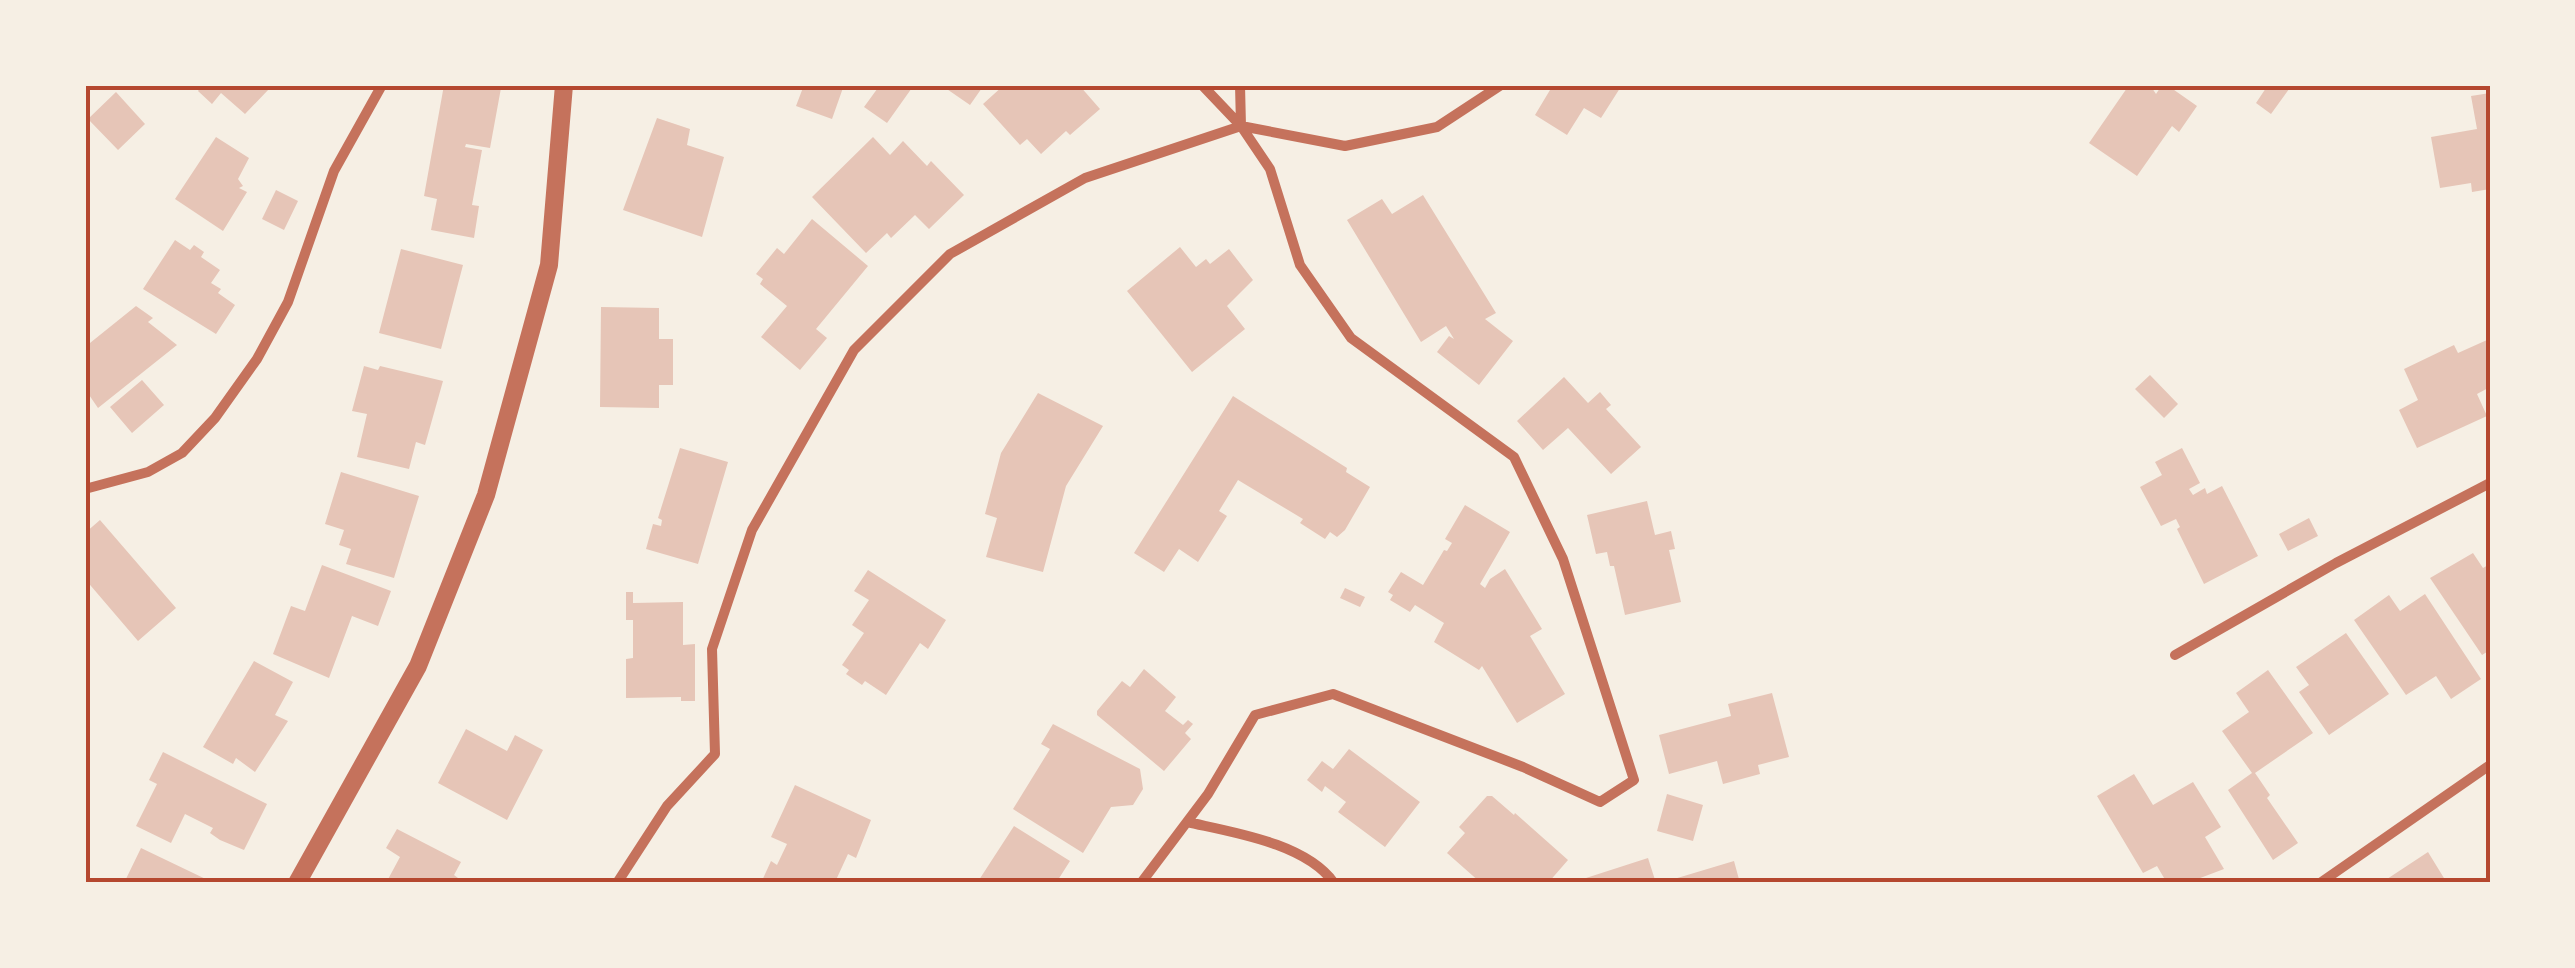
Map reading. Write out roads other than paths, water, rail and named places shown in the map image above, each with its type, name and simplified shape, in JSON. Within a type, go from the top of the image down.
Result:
[{"type":"street","points":[[85,489],[148,472],[182,453],[215,418],[257,360],[288,302],[334,171],[382,85]]},
{"type":"street","points":[[298,883],[418,666],[486,495],[550,265],[564,85]]},
{"type":"street","points":[[1141,883],[1208,794],[1255,715],[1333,694],[1523,767],[1600,802],[1634,780],[1563,559],[1514,458],[1352,338],[1300,265],[1270,170],[1242,126],[1202,85]]},
{"type":"street","points":[[1240,85],[1242,126]]},
{"type":"street","points":[[617,883],[667,806],[716,754],[712,649],[752,530],[854,350],[950,254],[1086,178],[1242,126],[1345,146],[1437,127],[1501,85]]},
{"type":"street","points":[[2176,655],[2336,563],[2490,483]]},
{"type":"street","points":[[2320,883],[2490,765]]},
{"type":"street","points":[[1186,822],[1254,837],[1303,857],[1334,883]]}]
